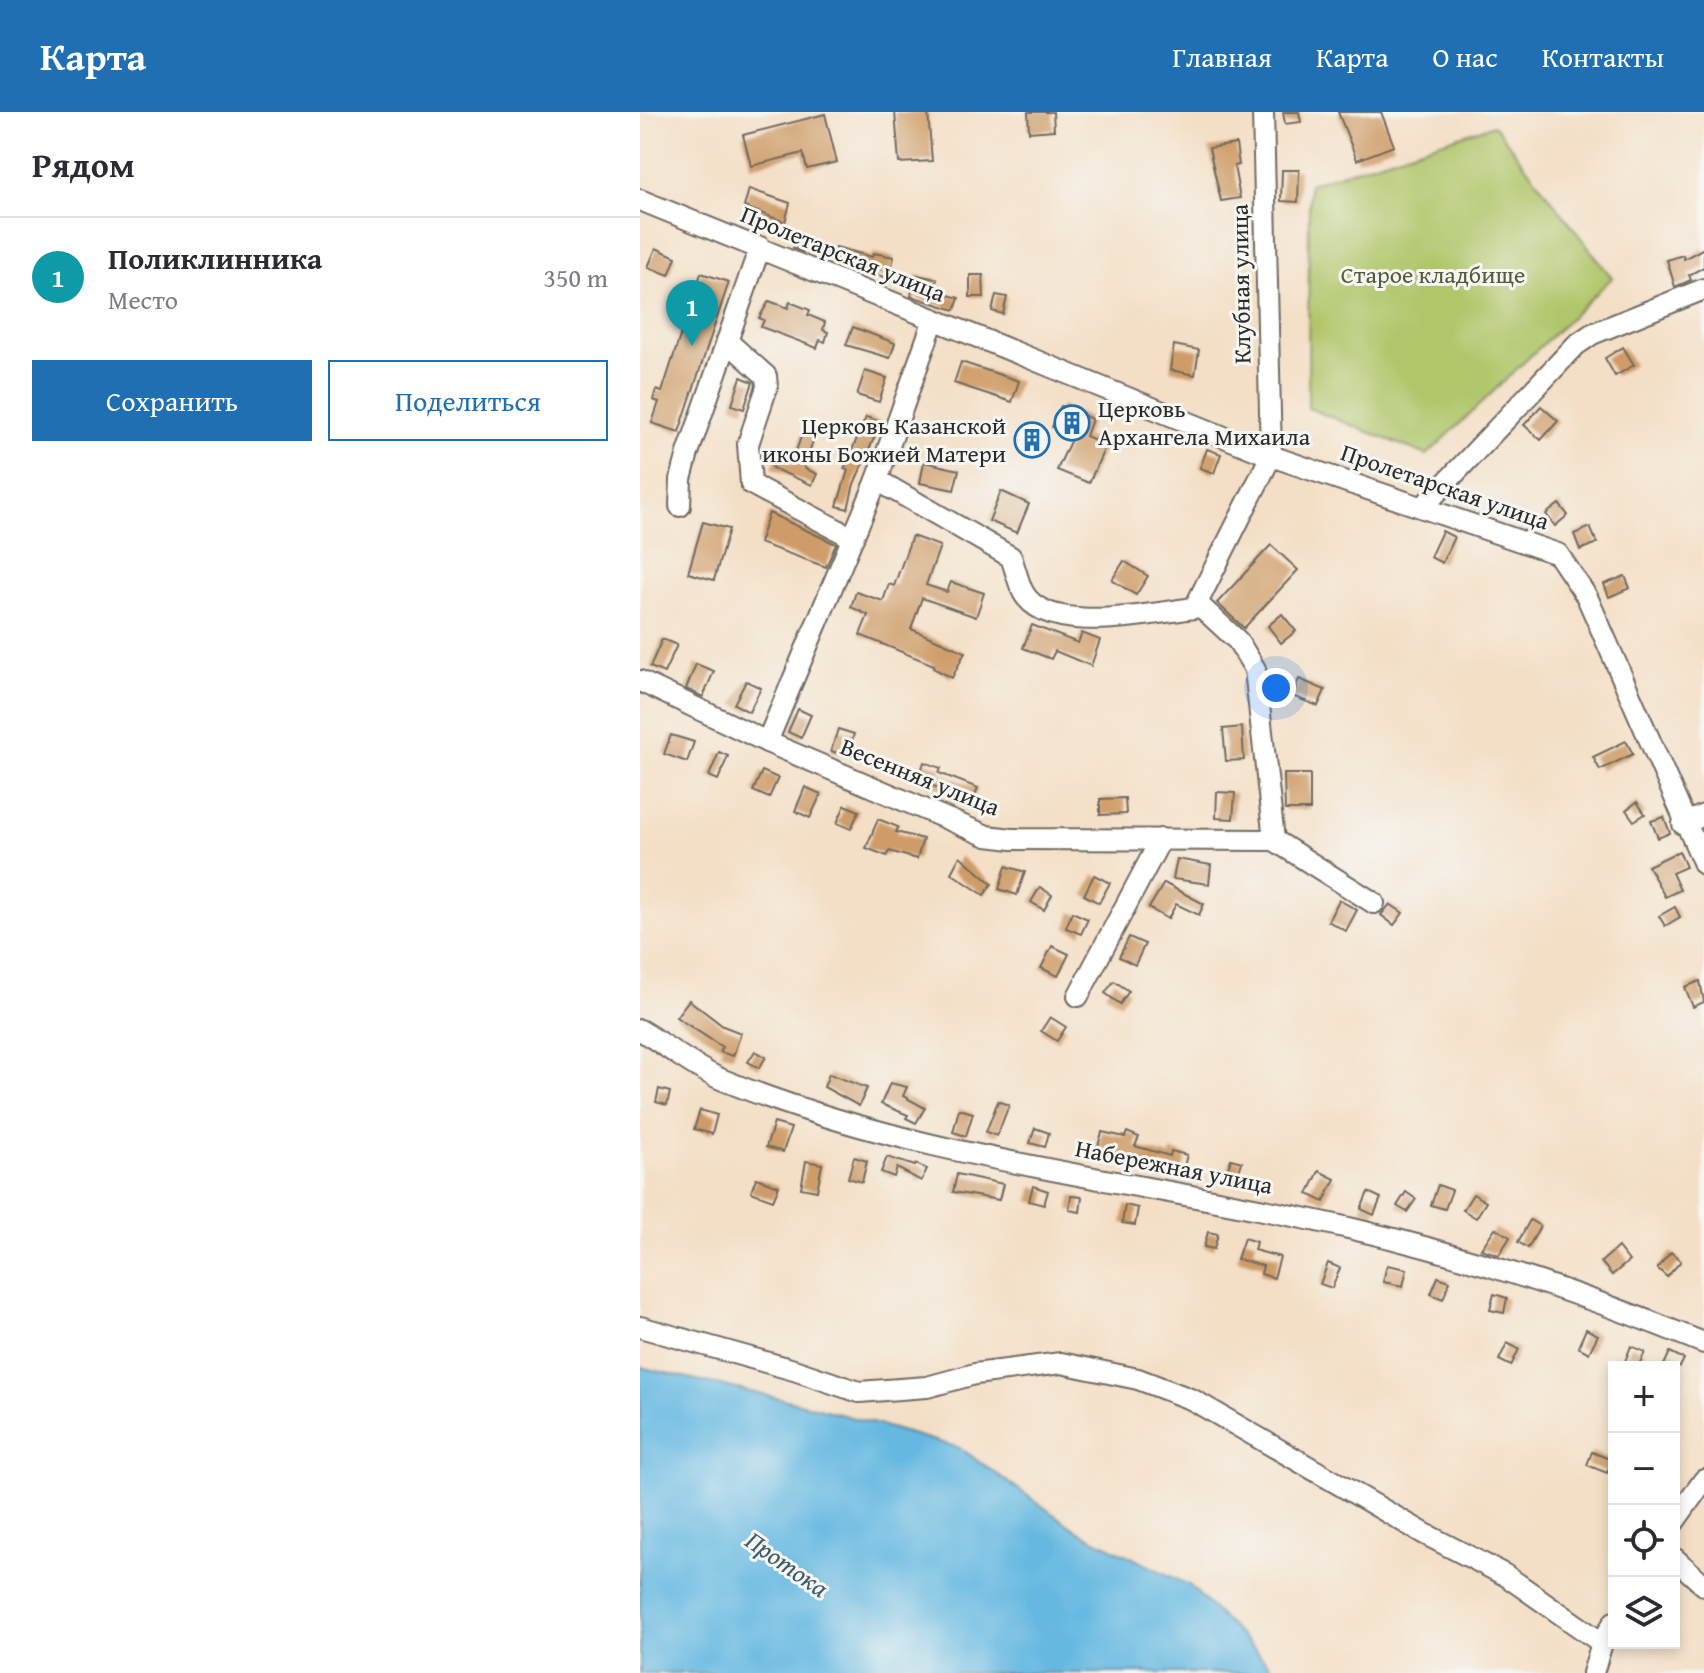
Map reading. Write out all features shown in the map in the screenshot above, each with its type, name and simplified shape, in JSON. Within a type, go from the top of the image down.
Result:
[{"type":"street","name":"Клубная улица","points":[[1263,112],[1271,456]]},
{"type":"street","name":"Пролетарская улица","points":[[640,200],[1271,456],[1558,554],[1587,597],[1683,824],[1704,864]]},
{"type":"street","points":[[680,506],[681,479],[760,247]]},
{"type":"street","points":[[1423,507],[1576,345],[1592,334],[1704,289]]},
{"type":"street","points":[[767,742],[877,480],[934,319]]},
{"type":"street","points":[[727,341],[766,376],[767,387],[748,444],[751,484],[853,538]]},
{"type":"street","points":[[877,480],[1011,557],[1024,595],[1049,614],[1085,619],[1194,608],[1271,456]]},
{"type":"street","points":[[1197,603],[1238,641],[1255,669],[1274,840],[1374,903]]},
{"type":"street","name":"Весенняя улица","points":[[640,681],[767,742],[987,836],[1274,840]]},
{"type":"street","points":[[1683,824],[1704,815]]},
{"type":"street","points":[[1078,996],[1161,839]]},
{"type":"street","name":"Набережная улица","points":[[640,1030],[720,1079],[828,1116],[990,1160],[1155,1188],[1367,1232],[1509,1270],[1704,1343]]},
{"type":"street","points":[[640,1327],[859,1392],[927,1387],[975,1374],[1061,1363],[1138,1379],[1205,1407],[1425,1534],[1505,1575],[1602,1643]]},
{"type":"street","points":[[1680,1514],[1704,1480]]},
{"type":"street","points":[[1680,1563],[1704,1585]]},
{"type":"street","points":[[1593,1673],[1608,1632]]},
{"type":"green space","name":"Старое кладбище","points":[[1494,125],[1612,278],[1427,455],[1308,408],[1309,184]]},
{"type":"water","name":"Протока","points":[[640,1367],[808,1405],[960,1448],[1079,1532],[1189,1585],[1278,1673],[640,1673]]},
{"type":"building","points":[[895,112],[928,112],[932,161],[899,163]]},
{"type":"building","points":[[1028,112],[1053,112],[1054,130],[1029,132]]},
{"type":"building","points":[[1283,112],[1299,112],[1301,122],[1285,124]]},
{"type":"building","points":[[1338,112],[1381,112],[1394,146],[1357,160]]},
{"type":"building","points":[[825,114],[837,162],[807,169],[803,153],[751,166],[743,135]]},
{"type":"building","points":[[1236,144],[1239,165],[1234,166],[1240,198],[1221,201],[1209,148]]},
{"type":"building","points":[[1282,170],[1299,170],[1298,202],[1281,201]]},
{"type":"building","points":[[749,189],[790,203],[785,222],[744,207]]},
{"type":"building","points":[[797,235],[807,238],[803,252],[793,248]]},
{"type":"building","points":[[836,247],[872,257],[873,253],[894,257],[889,278],[832,264]]},
{"type":"building","points":[[656,248],[676,257],[669,275],[648,267]]},
{"type":"building","points":[[1704,248],[1704,267],[1689,275],[1691,280],[1675,287],[1667,260],[1683,255],[1684,259]]},
{"type":"building","points":[[701,273],[729,282],[679,432],[652,423],[659,402],[653,400],[656,390],[662,392],[691,302],[686,300],[689,291],[695,293]]},
{"type":"building","points":[[916,275],[937,279],[934,291],[959,298],[955,310],[911,296]]},
{"type":"building","points":[[970,275],[983,275],[984,297],[970,297]]},
{"type":"building","points":[[996,295],[1007,297],[1003,314],[992,311]]},
{"type":"building","points":[[769,301],[788,308],[790,302],[810,310],[808,315],[825,322],[823,330],[828,332],[825,342],[820,340],[817,348],[761,327],[764,320],[759,318]]},
{"type":"building","points":[[853,327],[895,343],[890,358],[846,345]]},
{"type":"building","points":[[1174,345],[1199,350],[1195,375],[1170,370]]},
{"type":"building","points":[[1623,347],[1634,365],[1615,376],[1605,358]]},
{"type":"building","points":[[961,362],[1019,381],[1012,402],[954,383]]},
{"type":"building","points":[[865,371],[887,378],[879,402],[857,395]]},
{"type":"building","points":[[741,377],[753,382],[744,409],[732,405]]},
{"type":"building","points":[[1061,406],[1092,419],[1086,436],[1106,445],[1089,483],[1057,470],[1072,437],[1052,427]]},
{"type":"building","points":[[1541,406],[1558,421],[1541,440],[1524,425]]},
{"type":"building","points":[[866,417],[881,422],[854,484],[848,509],[837,506],[848,470],[844,469]]},
{"type":"building","points":[[805,425],[817,429],[804,468],[817,474],[812,485],[772,468],[777,456],[792,463]]},
{"type":"building","points":[[1207,449],[1221,454],[1214,473],[1200,468]]},
{"type":"building","points":[[924,462],[959,470],[954,490],[920,483]]},
{"type":"building","points":[[1001,491],[1029,504],[1017,533],[989,521]]},
{"type":"building","points":[[1559,504],[1568,515],[1555,526],[1546,514]]},
{"type":"building","points":[[769,513],[836,544],[826,567],[759,543]]},
{"type":"building","points":[[703,522],[729,529],[714,580],[688,573]]},
{"type":"building","points":[[1590,527],[1597,543],[1580,550],[1574,534]]},
{"type":"building","points":[[1442,531],[1454,537],[1442,563],[1430,557]]},
{"type":"building","points":[[912,536],[940,546],[926,585],[947,592],[951,582],[984,593],[976,617],[922,598],[911,629],[965,652],[952,678],[933,668],[934,665],[860,635],[868,615],[851,607],[856,592],[883,601],[889,584],[894,586]]},
{"type":"building","points":[[1271,545],[1298,570],[1244,628],[1217,603]]},
{"type":"building","points":[[1124,561],[1148,576],[1136,595],[1112,580]]},
{"type":"building","points":[[1625,576],[1630,588],[1609,597],[1604,584]]},
{"type":"building","points":[[1282,614],[1296,631],[1281,643],[1268,626]]},
{"type":"building","points":[[1032,625],[1078,643],[1082,633],[1100,640],[1091,666],[1055,651],[1051,659],[1023,648]]},
{"type":"building","points":[[662,639],[677,645],[664,673],[650,667]]},
{"type":"building","points":[[696,664],[714,671],[703,697],[686,689]]},
{"type":"building","points":[[1299,679],[1325,690],[1318,706],[1292,696]]},
{"type":"building","points":[[746,681],[761,688],[749,712],[734,704]]},
{"type":"building","points":[[798,709],[811,715],[801,738],[788,732]]},
{"type":"building","points":[[1242,727],[1244,760],[1226,761],[1223,729]]},
{"type":"building","points":[[838,729],[854,734],[847,756],[831,751]]},
{"type":"building","points":[[671,735],[694,742],[687,762],[664,754]]},
{"type":"building","points":[[1626,741],[1633,754],[1600,770],[1593,757]]},
{"type":"building","points":[[719,752],[728,756],[718,780],[709,776]]},
{"type":"building","points":[[924,762],[941,768],[939,773],[978,788],[970,808],[945,798],[948,791],[918,781]]},
{"type":"building","points":[[762,771],[778,778],[769,798],[753,791]]},
{"type":"building","points":[[1284,774],[1310,774],[1310,810],[1285,810]]},
{"type":"building","points":[[805,787],[821,794],[810,818],[795,811]]},
{"type":"building","points":[[1217,792],[1235,793],[1233,819],[1216,818]]},
{"type":"building","points":[[1125,798],[1126,814],[1100,815],[1100,799]]},
{"type":"building","points":[[1637,802],[1645,814],[1634,821],[1626,810]]},
{"type":"building","points":[[845,805],[859,811],[851,829],[837,823]]},
{"type":"building","points":[[1664,817],[1670,833],[1658,838],[1651,821]]},
{"type":"building","points":[[878,819],[898,827],[896,832],[923,839],[917,859],[889,851],[887,856],[866,848]]},
{"type":"building","points":[[1679,851],[1686,867],[1672,873],[1680,890],[1665,897],[1648,866]]},
{"type":"building","points":[[960,856],[992,884],[984,895],[951,873]]},
{"type":"building","points":[[1177,859],[1211,865],[1209,884],[1173,879]]},
{"type":"building","points":[[1006,866],[1025,872],[1017,895],[999,889]]},
{"type":"building","points":[[1094,875],[1110,883],[1099,903],[1084,895]]},
{"type":"building","points":[[1164,883],[1204,904],[1199,915],[1176,904],[1168,919],[1149,908]]},
{"type":"building","points":[[1040,887],[1052,895],[1044,910],[1031,902]]},
{"type":"building","points":[[1339,900],[1357,910],[1346,931],[1328,921]]},
{"type":"building","points":[[1390,904],[1403,913],[1394,925],[1381,915]]},
{"type":"building","points":[[1675,907],[1680,917],[1665,926],[1659,916]]},
{"type":"building","points":[[1072,912],[1088,919],[1081,934],[1066,928]]},
{"type":"building","points":[[1129,937],[1145,944],[1135,965],[1119,957]]},
{"type":"building","points":[[1052,946],[1069,954],[1058,976],[1041,968]]},
{"type":"building","points":[[1114,981],[1129,991],[1120,1004],[1105,993]]},
{"type":"building","points":[[1700,981],[1704,1002],[1693,1007],[1685,987]]},
{"type":"building","points":[[689,1000],[723,1026],[741,1033],[733,1056],[720,1052],[722,1047],[676,1017]]},
{"type":"building","points":[[1050,1017],[1066,1027],[1057,1041],[1041,1031]]},
{"type":"building","points":[[755,1051],[766,1057],[759,1068],[748,1062]]},
{"type":"building","points":[[829,1074],[867,1088],[859,1106],[824,1087]]},
{"type":"building","points":[[890,1083],[907,1087],[903,1096],[925,1108],[916,1123],[906,1118],[908,1115],[881,1104]]},
{"type":"building","points":[[659,1089],[670,1092],[667,1105],[656,1102]]},
{"type":"building","points":[[998,1101],[1009,1105],[997,1136],[986,1132]]},
{"type":"building","points":[[959,1109],[973,1113],[966,1136],[953,1132]]},
{"type":"building","points":[[700,1110],[717,1115],[712,1134],[694,1129]]},
{"type":"building","points":[[774,1123],[791,1128],[783,1152],[766,1147]]},
{"type":"building","points":[[1035,1128],[1049,1133],[1045,1147],[1030,1143]]},
{"type":"building","points":[[1102,1132],[1125,1137],[1127,1132],[1139,1137],[1135,1146],[1170,1156],[1171,1151],[1187,1155],[1183,1170],[1160,1165],[1158,1171],[1098,1146]]},
{"type":"building","points":[[854,1157],[867,1161],[862,1182],[848,1178]]},
{"type":"building","points":[[887,1157],[927,1169],[921,1181],[897,1168],[894,1177],[881,1172]]},
{"type":"building","points":[[1231,1159],[1242,1162],[1238,1175],[1227,1172]]},
{"type":"building","points":[[806,1161],[822,1164],[817,1191],[801,1188]]},
{"type":"building","points":[[1319,1171],[1335,1179],[1324,1202],[1308,1194]]},
{"type":"building","points":[[957,1174],[1003,1184],[999,1200],[953,1192]]},
{"type":"building","points":[[756,1178],[779,1186],[773,1200],[751,1192]]},
{"type":"building","points":[[1438,1185],[1452,1190],[1445,1209],[1431,1205]]},
{"type":"building","points":[[1033,1186],[1048,1191],[1044,1205],[1029,1201]]},
{"type":"building","points":[[1368,1192],[1381,1198],[1374,1215],[1361,1209]]},
{"type":"building","points":[[1406,1192],[1416,1199],[1407,1212],[1397,1206]]},
{"type":"building","points":[[1473,1194],[1486,1202],[1476,1218],[1463,1210]]},
{"type":"building","points":[[1071,1196],[1082,1197],[1080,1212],[1069,1210]]},
{"type":"building","points":[[1125,1205],[1138,1208],[1135,1225],[1122,1223]]},
{"type":"building","points":[[1530,1220],[1540,1226],[1528,1248],[1518,1242]]},
{"type":"building","points":[[1495,1228],[1510,1237],[1499,1255],[1481,1249]]},
{"type":"building","points":[[1208,1232],[1218,1234],[1214,1249],[1204,1247]]},
{"type":"building","points":[[1244,1238],[1256,1242],[1254,1250],[1280,1257],[1274,1278],[1261,1274],[1263,1266],[1237,1259]]},
{"type":"building","points":[[1618,1247],[1629,1261],[1612,1275],[1601,1262]]},
{"type":"building","points":[[1671,1252],[1681,1261],[1667,1277],[1657,1268]]},
{"type":"building","points":[[1328,1263],[1340,1268],[1332,1288],[1320,1284]]},
{"type":"building","points":[[1387,1265],[1407,1269],[1403,1286],[1383,1282]]},
{"type":"building","points":[[1438,1277],[1450,1281],[1443,1299],[1431,1294]]},
{"type":"building","points":[[1494,1294],[1507,1298],[1504,1313],[1490,1310]]},
{"type":"building","points":[[1586,1329],[1598,1335],[1589,1353],[1578,1347]]},
{"type":"building","points":[[1507,1343],[1519,1349],[1511,1366],[1499,1360]]},
{"type":"building","points":[[1631,1346],[1645,1352],[1641,1361],[1625,1361]]},
{"type":"building","points":[[1670,1352],[1684,1359],[1680,1367],[1680,1361],[1666,1361]]},
{"type":"building","points":[[1592,1452],[1608,1458],[1607,1473],[1587,1465]]},
{"type":"place","name":"Поликлинника","points":[[692,346]]},
{"type":"place","name":"Церковь Архангела Михаила","points":[[1072,423]]},
{"type":"place","name":"Церковь Казанской иконы Божией Матери","points":[[1032,440]]}]
